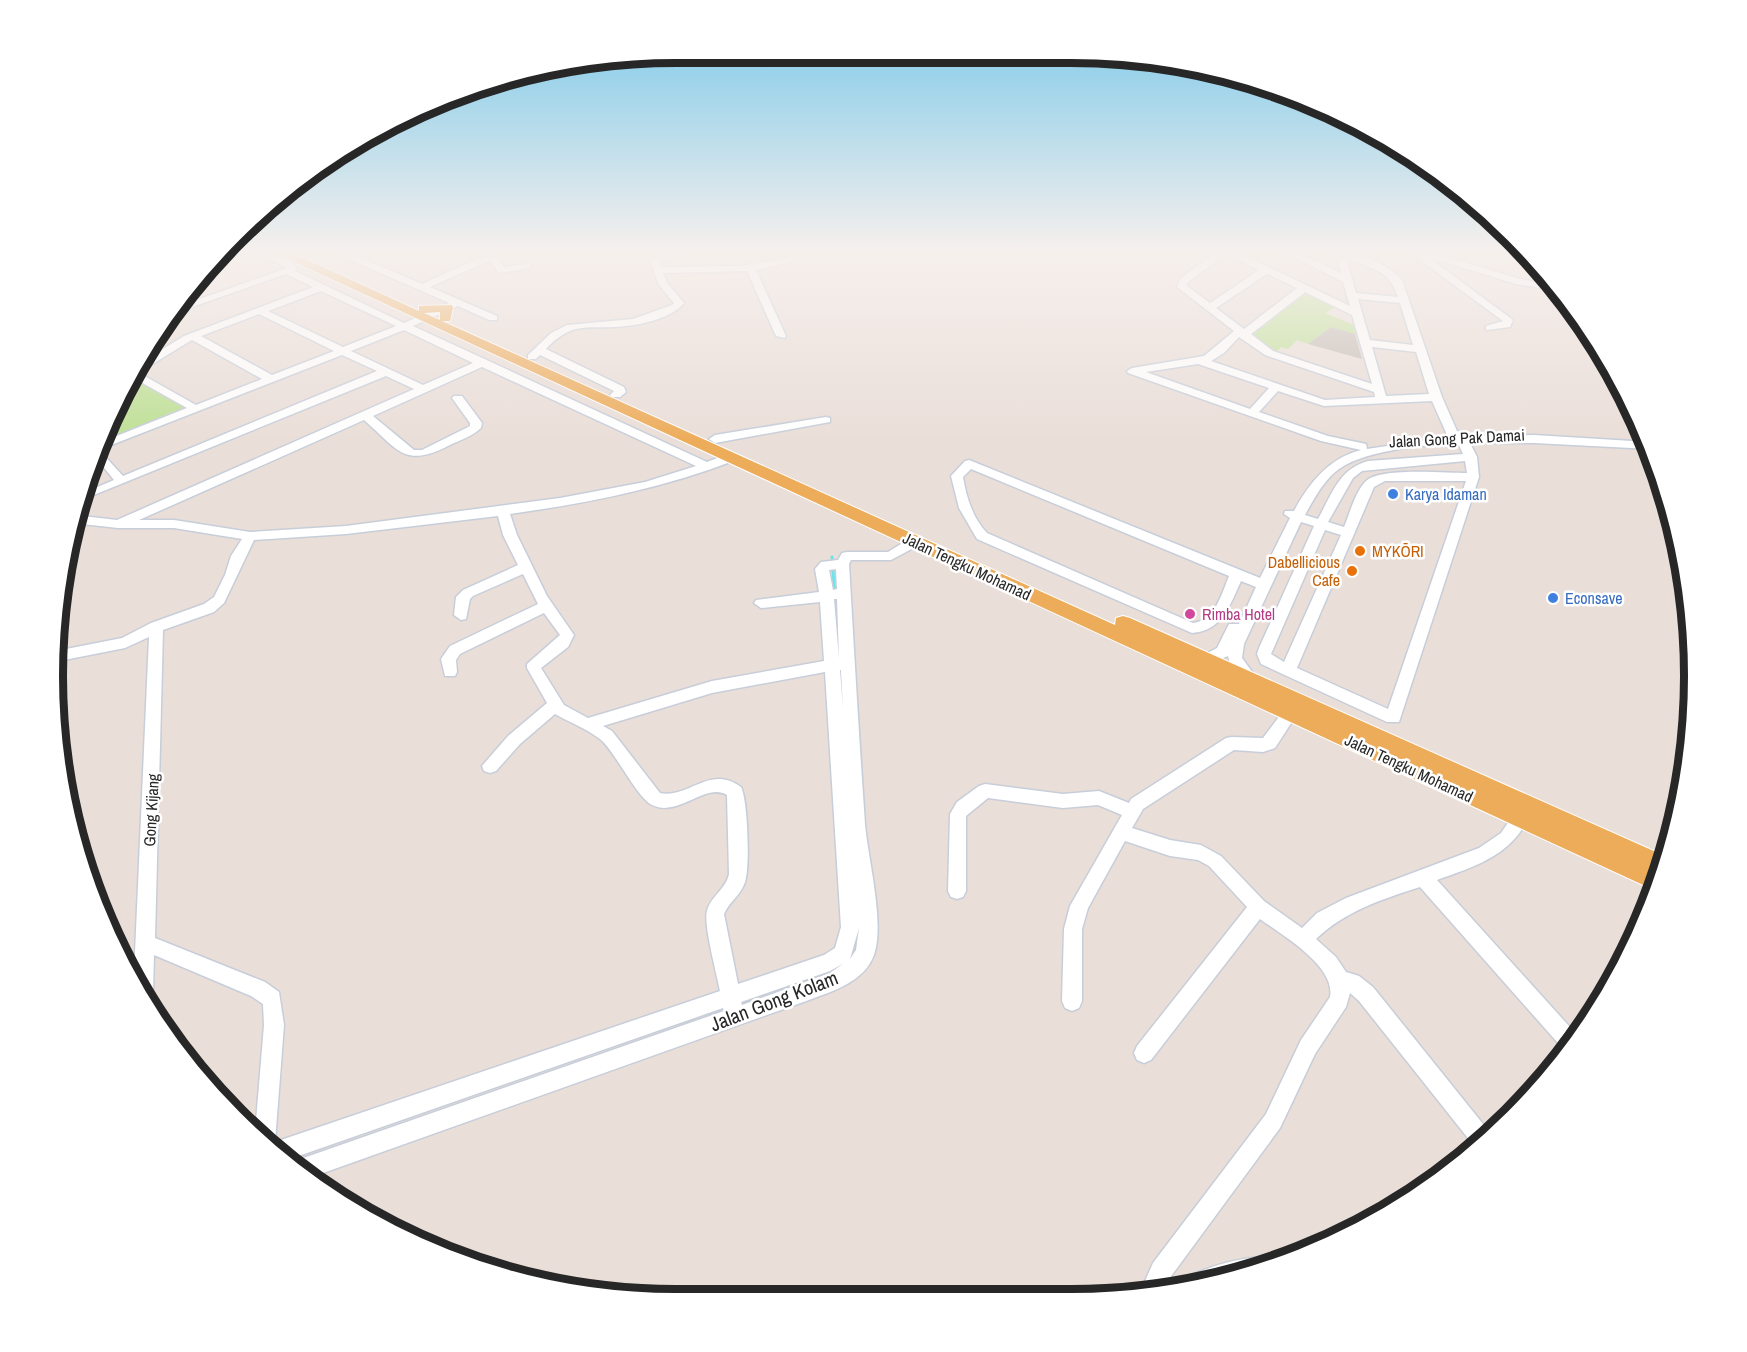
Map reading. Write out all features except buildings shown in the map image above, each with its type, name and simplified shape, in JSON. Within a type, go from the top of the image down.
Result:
[{"type":"main road","points":[[405,326],[409,314]]},
{"type":"main road","points":[[405,326],[439,314]]},
{"type":"main road","name":"Jalan Tengku Mohamad","points":[[439,314],[536,354],[616,395],[1250,680],[1522,811],[1649,877]]},
{"type":"main road","name":"Jalan Tengku Mohamad","points":[[439,314],[729,458],[1289,714],[1522,811],[1654,863]]},
{"type":"main road","points":[[1038,585],[1036,591],[1050,597],[1060,609]]},
{"type":"street","points":[[149,362],[193,336],[252,314]]},
{"type":"street","points":[[266,314],[424,390]]},
{"type":"street","points":[[379,314],[707,467]]},
{"type":"street","points":[[109,443],[439,314]]},
{"type":"street","points":[[440,314],[493,318]]},
{"type":"street","points":[[536,354],[557,334],[576,326],[625,323],[656,314]]},
{"type":"street","points":[[771,314],[781,336]]},
{"type":"street","points":[[1217,314],[1274,355],[1379,390],[1436,397]]},
{"type":"street","points":[[1267,314],[1223,345],[1215,356],[1200,361],[1132,371],[1325,439],[1362,447]]},
{"type":"street","points":[[1356,314],[1379,390]]},
{"type":"street","points":[[1409,314],[1436,397],[1456,437],[1471,457],[1473,477],[1393,718],[1266,660],[1264,654],[1321,524],[1348,476],[1358,468],[1471,457]]},
{"type":"street","points":[[1490,328],[1506,325],[1508,320],[1500,314]]},
{"type":"street","points":[[193,336],[271,379]]},
{"type":"street","points":[[1365,344],[1420,349]]},
{"type":"street","points":[[1291,352],[1379,390]]},
{"type":"street","points":[[1200,361],[1324,403],[1379,390]]},
{"type":"street","points":[[118,524],[477,367],[480,362]]},
{"type":"street","points":[[91,494],[385,372]]},
{"type":"street","points":[[141,377],[196,409]]},
{"type":"street","points":[[1253,412],[1276,387]]},
{"type":"street","points":[[366,416],[410,453],[420,454],[475,428],[477,423],[458,398]]},
{"type":"street","points":[[715,439],[826,420]]},
{"type":"street","name":"Jalan Gong Pak Damai","points":[[1207,660],[1225,650],[1260,584],[1308,483],[1331,458],[1386,441],[1545,434],[1637,440]]},
{"type":"street","points":[[1325,439],[1348,453],[1456,437],[1639,445]]},
{"type":"street","points":[[1325,439],[1330,448],[1331,458]]},
{"type":"street","name":"Jalan Gong Pak Damai","points":[[1294,515],[1320,480],[1348,453]]},
{"type":"street","points":[[83,520],[118,524],[174,524],[250,536],[298,535],[381,528],[591,498],[707,467],[729,458]]},
{"type":"street","points":[[103,459],[121,481]]},
{"type":"street","points":[[1237,574],[1214,621],[1200,629],[1192,628],[982,536],[975,529],[957,481],[959,473],[969,464],[1237,574],[1260,584]]},
{"type":"street","points":[[1288,671],[1369,484],[1376,479],[1473,477]]},
{"type":"street","points":[[503,511],[510,535],[547,606],[565,631],[566,639],[536,661],[534,668],[556,704],[568,715],[606,735],[655,798],[661,802],[669,802],[716,784],[731,787],[735,792],[738,875],[731,891],[719,902],[716,914],[732,1007]]},
{"type":"street","points":[[1294,515],[1348,533]]},
{"type":"street","points":[[64,655],[125,643],[156,627],[204,611],[214,605],[228,583],[238,556],[250,536]]},
{"type":"street","points":[[295,1156],[732,1007],[830,962],[843,952],[858,907],[835,595],[836,564],[847,556],[891,555],[914,542]]},
{"type":"street","points":[[460,615],[463,597],[468,593],[527,567]]},
{"type":"street","name":"Jalan Gong Pak Damai","points":[[1250,680],[1235,659],[1237,644],[1260,584]]},
{"type":"street","points":[[761,603],[835,595]]},
{"type":"street","points":[[450,672],[448,658],[455,651],[476,638],[547,606]]},
{"type":"street","name":"Gong Kijang","points":[[144,979],[156,627]]},
{"type":"street","points":[[588,724],[712,687],[840,664]]},
{"type":"street","points":[[490,766],[502,752],[556,704]]},
{"type":"street","points":[[1072,1001],[1073,929],[1079,906],[1132,812],[1146,796],[1232,743],[1263,746],[1269,743],[1289,714]]},
{"type":"street","points":[[957,891],[958,814],[963,807],[985,791],[1063,801],[1099,798],[1132,812]]},
{"type":"street","points":[[1303,939],[1312,927],[1367,896],[1478,858],[1514,833],[1522,811]]},
{"type":"street","points":[[1122,832],[1152,843],[1201,853],[1215,861],[1258,907],[1303,939],[1329,963],[1340,980],[1339,1000],[1308,1047],[1278,1112],[1161,1271],[1157,1283]]},
{"type":"street","points":[[1423,877],[1566,1037]]},
{"type":"street","points":[[1144,1053],[1258,907]]},
{"type":"street","points":[[145,944],[258,989],[272,999],[274,1025],[265,1130]]},
{"type":"street","points":[[1340,980],[1352,983],[1366,994],[1478,1134]]},
{"type":"green space","points":[[1274,314],[1328,314],[1354,325],[1357,335],[1331,327],[1308,344],[1297,340],[1288,349],[1281,347],[1276,353],[1247,334]]},
{"type":"green space","points":[[139,380],[187,406],[186,409],[110,440]]},
{"type":"waterway","points":[[832,557],[839,648]]},
{"type":"waterway","points":[[840,667],[843,702]]},
{"type":"place","name":"Karya Idaman","points":[[1393,494]]},
{"type":"place","name":"MYKŌRI","points":[[1360,551]]},
{"type":"place","name":"Dabellicious Cafe","points":[[1352,571]]},
{"type":"place","name":"Econsave","points":[[1553,598]]},
{"type":"place","name":"Rimba Hotel","points":[[1190,614]]}]
